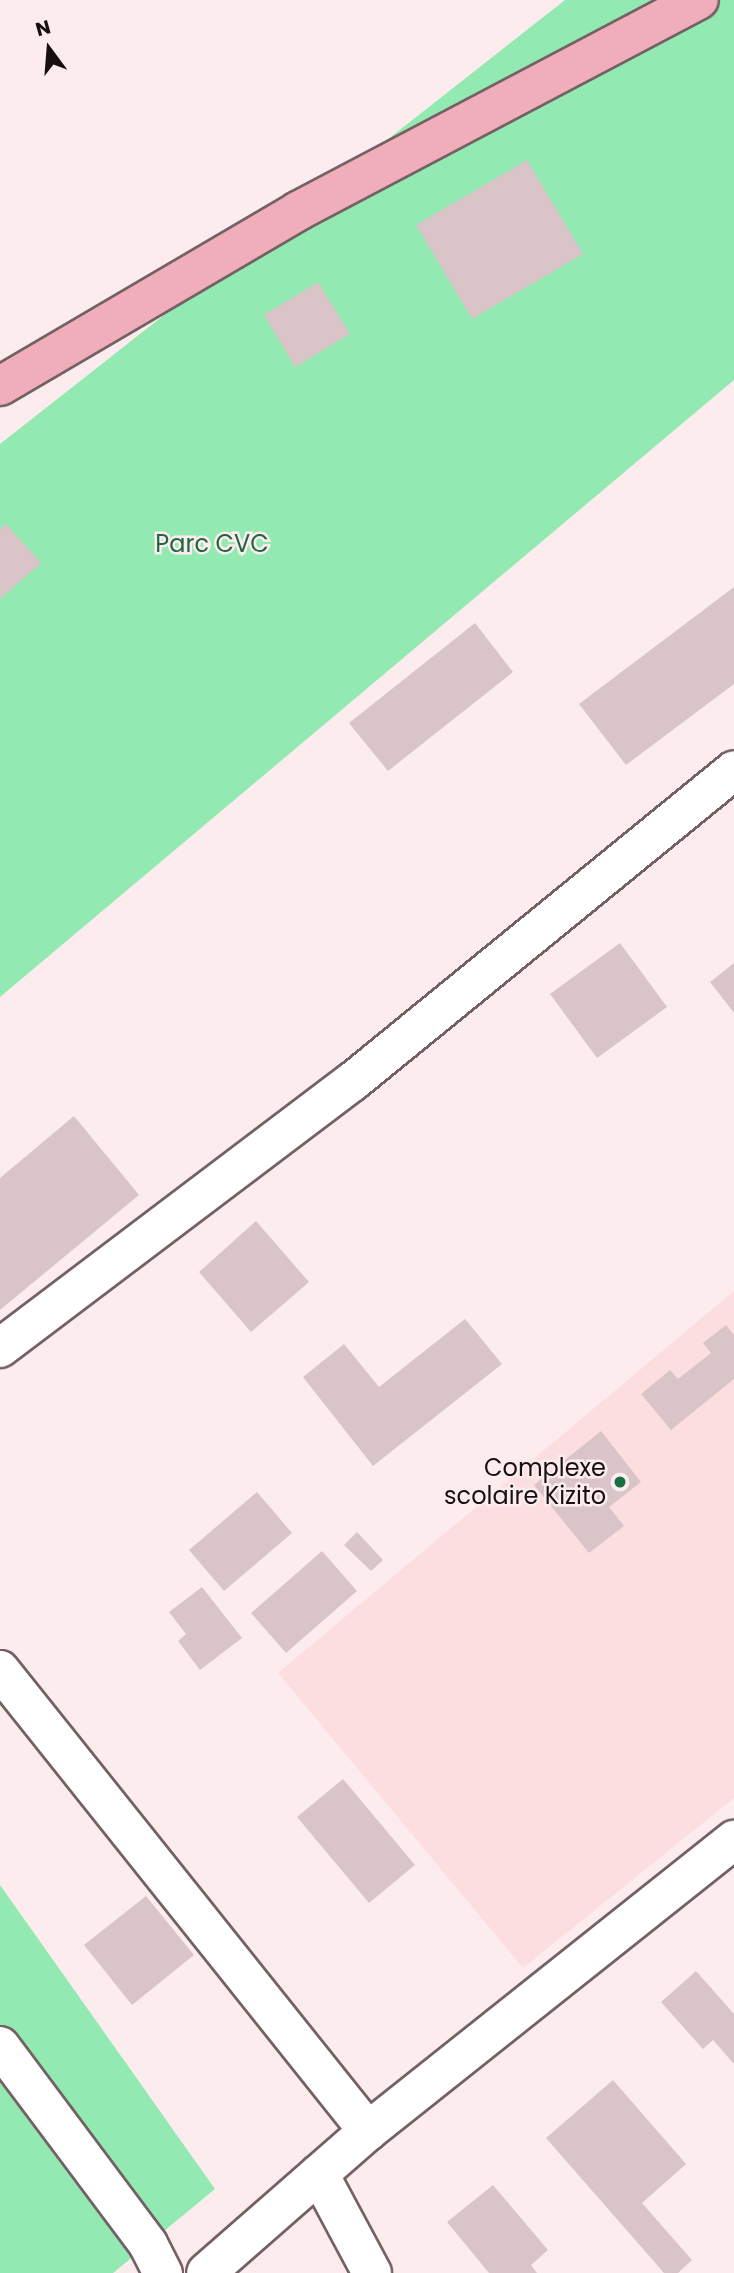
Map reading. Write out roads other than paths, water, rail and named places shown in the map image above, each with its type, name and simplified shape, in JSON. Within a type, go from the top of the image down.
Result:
[{"type":"main road","points":[[0,386],[298,211],[699,0]]},
{"type":"street","points":[[0,1348],[352,1082],[734,771]]},
{"type":"street","points":[[0,1670],[368,2131]]},
{"type":"street","points":[[206,2273],[368,2131],[734,1840]]},
{"type":"street","points":[[0,2046],[148,2244],[163,2273]]},
{"type":"street","points":[[319,2174],[372,2273]]},
{"type":"place","name":"Complexe scolaire Kizito","points":[[620,1482]]},
{"type":"park label","name":"Parc CVC","points":[[212,544]]}]
